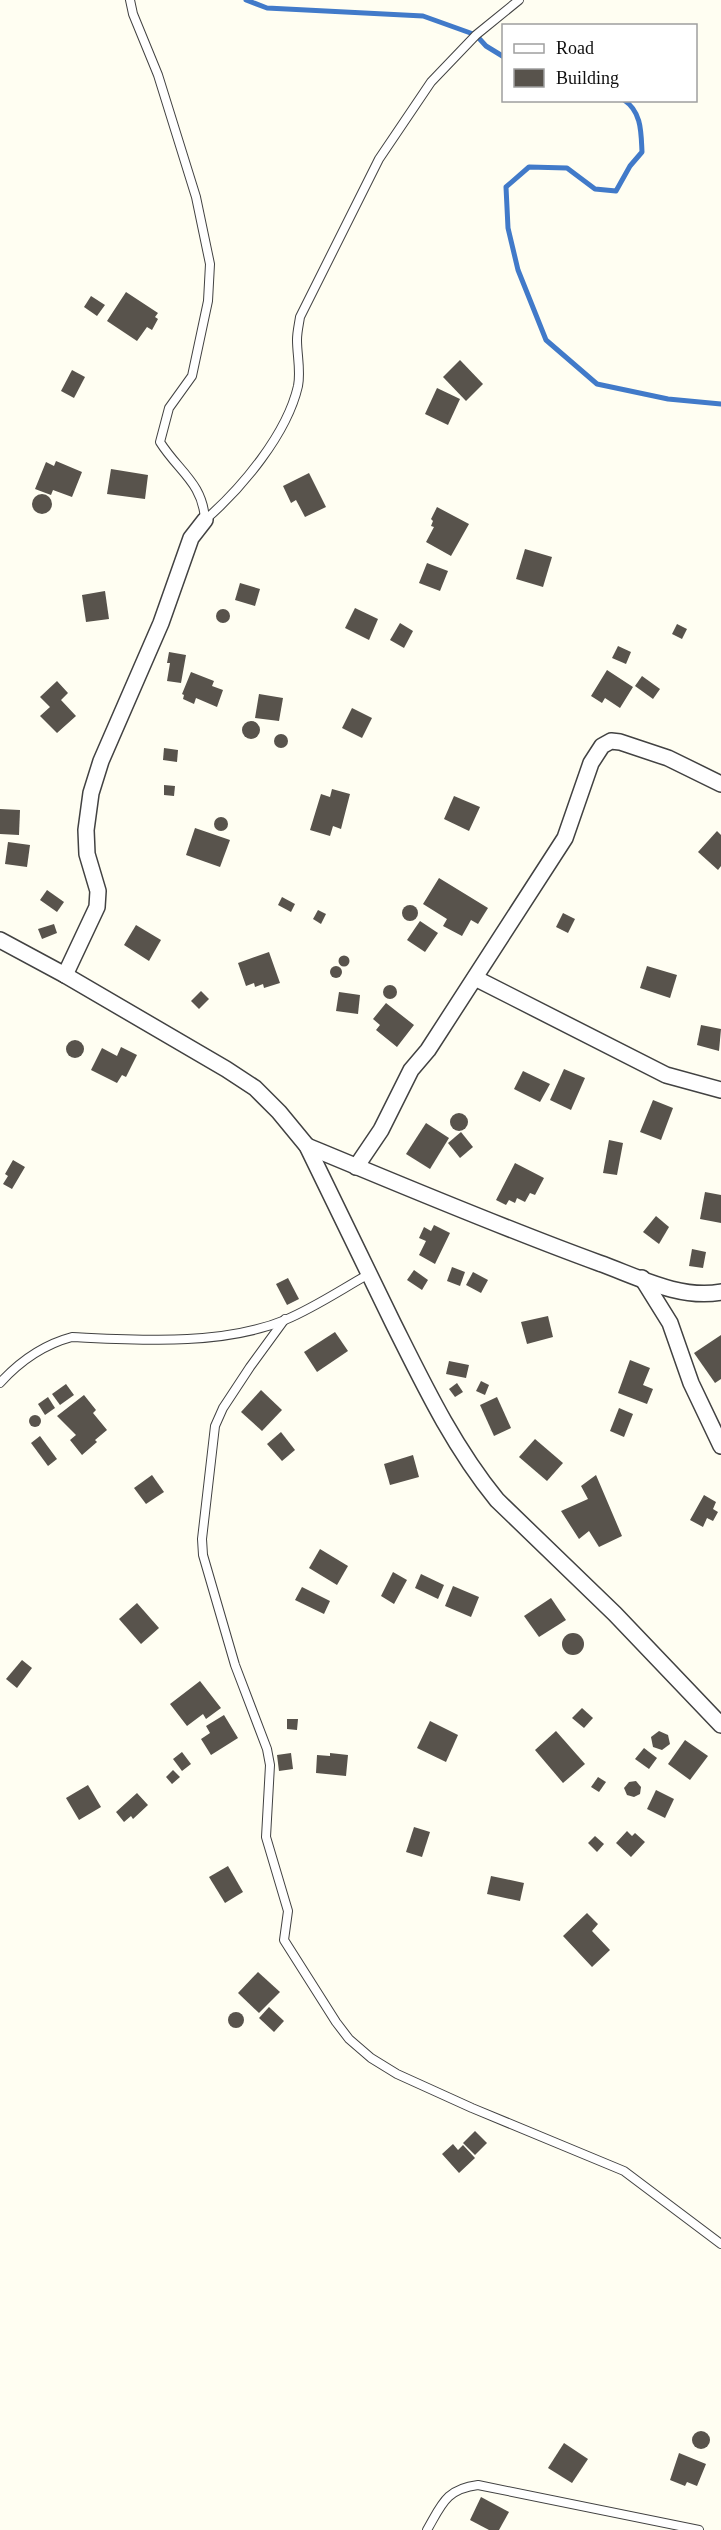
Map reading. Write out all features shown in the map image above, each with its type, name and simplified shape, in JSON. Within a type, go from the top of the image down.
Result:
[{"type":"street","points":[[65,975],[97,907],[98,891],[87,854],[86,830],[91,793],[101,761],[160,623],[191,538],[205,520]]},
{"type":"street","points":[[356,1167],[381,1130],[411,1070],[428,1050],[565,838],[591,763],[602,746],[611,741],[620,742],[668,758],[721,784]]},
{"type":"street","points":[[0,940],[65,975],[226,1069],[255,1088],[279,1113],[307,1146],[424,1387],[448,1431],[480,1479],[503,1507],[615,1614],[721,1725]]},
{"type":"street","points":[[475,978],[666,1075],[721,1090]]},
{"type":"street","points":[[307,1146],[564,1250],[668,1288],[707,1295],[721,1292]]},
{"type":"street","points":[[642,1278],[670,1323],[691,1383],[721,1446]]},
{"type":"lane","points":[[130,0],[133,14],[158,75],[196,197],[210,264],[208,301],[192,376],[169,408],[160,442],[170,459],[196,488],[204,502],[205,520]]},
{"type":"lane","points":[[205,520],[228,501],[276,436],[290,408],[298,384],[297,339],[300,317],[379,159],[431,81],[476,35],[519,0]]},
{"type":"lane","points":[[0,1383],[32,1354],[58,1341],[72,1337],[200,1339],[234,1334],[285,1320],[369,1274]]},
{"type":"lane","points":[[285,1320],[250,1367],[215,1426],[202,1539],[202,1555],[235,1665],[267,1749],[270,1765],[266,1837],[288,1911],[284,1940],[336,2022],[349,2039],[371,2058],[398,2074],[472,2108],[624,2171],[721,2244]]},
{"type":"lane","points":[[428,2530],[445,2498],[465,2486],[478,2485],[699,2530]]},
{"type":"building","points":[[126,292],[158,313],[155,317],[158,319],[152,330],[147,327],[137,341],[107,321]]},
{"type":"building","points":[[91,296],[105,305],[97,316],[84,307]]},
{"type":"building","points":[[460,360],[483,384],[466,401],[443,377]]},
{"type":"building","points":[[72,370],[85,377],[74,398],[61,391]]},
{"type":"building","points":[[437,388],[460,399],[448,425],[425,414]]},
{"type":"building","points":[[56,461],[82,472],[72,497],[53,490],[51,495],[35,489],[46,462],[54,466]]},
{"type":"building","points":[[111,469],[148,475],[145,499],[107,494]]},
{"type":"building","points":[[309,473],[326,507],[305,517],[296,500],[291,503],[283,486]]},
{"type":"building","points":[[42,494],[49,497],[52,504],[49,511],[42,514],[35,511],[32,504],[35,497]]},
{"type":"building","points":[[437,507],[469,524],[451,556],[426,542],[434,527],[431,526],[433,521],[431,519]]},
{"type":"building","points":[[525,549],[552,557],[543,587],[516,579]]},
{"type":"building","points":[[427,563],[448,571],[440,591],[419,583]]},
{"type":"building","points":[[240,583],[260,589],[255,606],[235,600]]},
{"type":"building","points":[[105,591],[109,619],[86,622],[82,595]]},
{"type":"building","points":[[355,608],[378,619],[369,640],[345,628]]},
{"type":"building","points":[[223,609],[228,611],[230,616],[228,621],[223,623],[218,621],[216,616],[218,611]]},
{"type":"building","points":[[400,623],[413,631],[404,648],[390,640]]},
{"type":"building","points":[[677,624],[687,629],[682,639],[672,634]]},
{"type":"building","points":[[618,646],[631,652],[626,664],[612,658]]},
{"type":"building","points":[[169,652],[186,655],[181,683],[167,681]]},
{"type":"building","points":[[607,670],[633,687],[620,708],[605,698],[602,703],[591,696]]},
{"type":"building","points":[[191,672],[214,681],[212,686],[223,690],[217,707],[196,698],[194,704],[183,699],[182,694]]},
{"type":"building","points":[[642,676],[660,689],[653,699],[635,686]]},
{"type":"building","points":[[57,681],[68,693],[61,700],[76,716],[57,733],[40,716],[50,707],[40,697]]},
{"type":"building","points":[[259,694],[283,698],[279,721],[255,718]]},
{"type":"building","points":[[352,708],[372,718],[362,738],[342,728]]},
{"type":"building","points":[[251,721],[257,724],[260,730],[257,736],[251,739],[245,736],[242,730],[245,724]]},
{"type":"building","points":[[278,734],[284,734],[288,741],[284,748],[278,748],[274,744],[274,738]]},
{"type":"building","points":[[164,748],[178,750],[177,762],[163,760]]},
{"type":"building","points":[[164,785],[175,786],[174,796],[164,795]]},
{"type":"building","points":[[332,789],[350,794],[341,829],[333,826],[330,836],[310,830],[321,794],[330,797]]},
{"type":"building","points":[[454,796],[480,807],[469,831],[444,819]]},
{"type":"building","points":[[0,809],[20,810],[19,835],[0,834]]},
{"type":"building","points":[[218,817],[224,817],[228,824],[224,831],[218,831],[214,827],[214,821]]},
{"type":"building","points":[[195,828],[230,840],[220,867],[186,855]]},
{"type":"building","points":[[717,831],[721,835],[721,866],[718,870],[698,852]]},
{"type":"building","points":[[8,842],[30,845],[27,867],[5,864]]},
{"type":"building","points":[[439,878],[488,908],[478,924],[471,920],[462,936],[443,926],[447,919],[423,904]]},
{"type":"building","points":[[47,890],[64,902],[57,912],[40,900]]},
{"type":"building","points":[[282,897],[295,904],[291,912],[278,905]]},
{"type":"building","points":[[410,905],[416,907],[418,913],[416,919],[410,921],[404,919],[402,913],[404,907]]},
{"type":"building","points":[[318,910],[326,914],[321,924],[313,919]]},
{"type":"building","points":[[563,913],[575,919],[568,933],[556,927]]},
{"type":"building","points":[[420,921],[438,933],[425,952],[407,940]]},
{"type":"building","points":[[54,924],[57,933],[42,939],[38,929]]},
{"type":"building","points":[[136,925],[161,940],[149,961],[124,945]]},
{"type":"building","points":[[269,952],[280,983],[264,988],[263,984],[255,987],[254,983],[246,986],[238,963]]},
{"type":"building","points":[[344,955],[350,961],[344,967],[338,961]]},
{"type":"building","points":[[338,966],[342,972],[338,978],[334,978],[330,970]]},
{"type":"building","points":[[647,966],[677,975],[670,998],[640,988]]},
{"type":"building","points":[[387,985],[393,985],[397,992],[393,999],[387,999],[383,995],[383,989]]},
{"type":"building","points":[[201,991],[209,999],[199,1009],[191,1001]]},
{"type":"building","points":[[339,992],[360,995],[358,1014],[336,1011]]},
{"type":"building","points":[[386,1003],[414,1025],[397,1047],[376,1030],[380,1025],[373,1019]]},
{"type":"building","points":[[701,1025],[721,1029],[719,1051],[697,1045]]},
{"type":"building","points":[[75,1040],[81,1043],[84,1049],[81,1055],[75,1058],[69,1055],[66,1049],[69,1043]]},
{"type":"building","points":[[121,1047],[137,1055],[126,1077],[122,1075],[117,1083],[91,1070],[102,1048],[117,1056]]},
{"type":"building","points":[[564,1069],[585,1078],[571,1110],[550,1100]]},
{"type":"building","points":[[523,1071],[550,1084],[540,1102],[514,1089]]},
{"type":"building","points":[[653,1100],[673,1108],[661,1140],[640,1132]]},
{"type":"building","points":[[459,1113],[465,1116],[468,1122],[465,1128],[459,1131],[453,1128],[450,1122],[453,1116]]},
{"type":"building","points":[[426,1123],[449,1138],[430,1169],[406,1154]]},
{"type":"building","points":[[461,1132],[473,1147],[460,1158],[448,1143]]},
{"type":"building","points":[[609,1140],[623,1143],[617,1175],[603,1173]]},
{"type":"building","points":[[13,1160],[25,1167],[12,1189],[3,1184],[8,1176],[5,1174]]},
{"type":"building","points":[[515,1163],[544,1178],[535,1195],[530,1193],[525,1202],[517,1198],[515,1203],[509,1200],[506,1205],[496,1200]]},
{"type":"building","points":[[705,1192],[721,1195],[721,1223],[700,1219]]},
{"type":"building","points":[[656,1216],[669,1227],[659,1244],[643,1232]]},
{"type":"building","points":[[434,1225],[450,1233],[435,1264],[419,1255],[426,1241],[419,1238],[424,1227],[431,1231]]},
{"type":"building","points":[[692,1249],[706,1252],[703,1268],[689,1266]]},
{"type":"building","points":[[452,1267],[465,1272],[460,1286],[447,1281]]},
{"type":"building","points":[[414,1270],[428,1280],[422,1290],[407,1280]]},
{"type":"building","points":[[473,1272],[488,1280],[481,1293],[466,1285]]},
{"type":"building","points":[[288,1278],[299,1299],[287,1305],[276,1284]]},
{"type":"building","points":[[548,1316],[553,1337],[527,1344],[521,1322]]},
{"type":"building","points":[[335,1332],[348,1351],[317,1372],[304,1352]]},
{"type":"building","points":[[721,1335],[721,1379],[715,1383],[694,1353]]},
{"type":"building","points":[[630,1360],[650,1368],[643,1385],[653,1389],[647,1404],[618,1393]]},
{"type":"building","points":[[449,1361],[469,1365],[466,1378],[446,1374]]},
{"type":"building","points":[[481,1381],[489,1385],[485,1395],[476,1391]]},
{"type":"building","points":[[457,1383],[463,1392],[455,1397],[449,1389]]},
{"type":"building","points":[[66,1384],[74,1395],[60,1405],[52,1394]]},
{"type":"building","points":[[261,1390],[282,1410],[262,1431],[241,1412]]},
{"type":"building","points":[[84,1395],[96,1410],[93,1413],[107,1430],[82,1455],[70,1440],[76,1435],[57,1416]]},
{"type":"building","points":[[48,1397],[55,1408],[45,1415],[38,1404]]},
{"type":"building","points":[[497,1397],[511,1428],[494,1436],[480,1405]]},
{"type":"building","points":[[619,1408],[633,1414],[624,1437],[610,1431]]},
{"type":"building","points":[[37,1415],[40,1416],[40,1426],[33,1427],[30,1426],[29,1419],[30,1416]]},
{"type":"building","points":[[281,1432],[295,1450],[282,1461],[267,1444]]},
{"type":"building","points":[[40,1436],[57,1459],[48,1466],[31,1443]]},
{"type":"building","points":[[535,1439],[563,1463],[547,1481],[519,1457]]},
{"type":"building","points":[[413,1455],[419,1477],[390,1485],[384,1464]]},
{"type":"building","points":[[152,1475],[164,1492],[146,1504],[134,1488]]},
{"type":"building","points":[[596,1475],[622,1536],[599,1547],[589,1531],[579,1539],[561,1511],[588,1499],[581,1486]]},
{"type":"building","points":[[704,1495],[716,1502],[713,1509],[718,1512],[713,1521],[707,1518],[703,1527],[690,1520]]},
{"type":"building","points":[[320,1549],[348,1566],[337,1585],[309,1568]]},
{"type":"building","points":[[393,1572],[407,1580],[394,1604],[381,1596]]},
{"type":"building","points":[[421,1574],[444,1585],[438,1599],[415,1588]]},
{"type":"building","points":[[453,1586],[479,1597],[471,1617],[445,1606]]},
{"type":"building","points":[[302,1587],[330,1601],[324,1614],[295,1600]]},
{"type":"building","points":[[551,1598],[566,1620],[539,1637],[524,1616]]},
{"type":"building","points":[[137,1603],[159,1628],[141,1644],[119,1619]]},
{"type":"building","points":[[569,1633],[577,1633],[584,1640],[584,1648],[577,1655],[569,1655],[562,1648],[562,1640]]},
{"type":"building","points":[[22,1660],[32,1668],[17,1688],[6,1679]]},
{"type":"building","points":[[200,1681],[221,1708],[206,1719],[203,1714],[187,1726],[170,1704]]},
{"type":"building","points":[[582,1708],[593,1718],[584,1728],[572,1718]]},
{"type":"building","points":[[224,1715],[238,1738],[211,1755],[201,1739],[210,1733],[206,1726]]},
{"type":"building","points":[[287,1719],[298,1719],[297,1730],[287,1729]]},
{"type":"building","points":[[430,1721],[458,1735],[446,1762],[417,1748]]},
{"type":"building","points":[[556,1731],[585,1764],[563,1783],[535,1750]]},
{"type":"building","points":[[659,1731],[668,1735],[670,1744],[662,1750],[653,1747],[651,1737]]},
{"type":"building","points":[[685,1740],[708,1756],[690,1780],[668,1764]]},
{"type":"building","points":[[644,1748],[657,1758],[649,1769],[635,1759]]},
{"type":"building","points":[[182,1752],[191,1764],[182,1771],[173,1759]]},
{"type":"building","points":[[291,1753],[293,1769],[279,1771],[277,1755]]},
{"type":"building","points":[[330,1753],[348,1755],[346,1776],[316,1773],[317,1755],[330,1756]]},
{"type":"building","points":[[173,1770],[180,1777],[172,1784],[166,1777]]},
{"type":"building","points":[[598,1777],[606,1782],[599,1792],[591,1787]]},
{"type":"building","points":[[636,1781],[641,1787],[640,1794],[634,1797],[627,1795],[624,1788],[629,1782]]},
{"type":"building","points":[[88,1785],[101,1807],[79,1820],[66,1798]]},
{"type":"building","points":[[656,1790],[674,1799],[665,1818],[647,1809]]},
{"type":"building","points":[[137,1793],[148,1805],[133,1819],[131,1816],[124,1822],[116,1812]]},
{"type":"building","points":[[414,1827],[430,1832],[422,1857],[406,1852]]},
{"type":"building","points":[[627,1831],[632,1836],[635,1833],[645,1842],[631,1857],[616,1843]]},
{"type":"building","points":[[595,1836],[604,1844],[597,1852],[588,1843]]},
{"type":"building","points":[[228,1866],[243,1892],[225,1903],[209,1877]]},
{"type":"building","points":[[491,1876],[524,1883],[520,1901],[487,1894]]},
{"type":"building","points":[[587,1913],[598,1924],[592,1931],[610,1950],[592,1967],[563,1936]]},
{"type":"building","points":[[258,1972],[280,1992],[259,2013],[238,1993]]},
{"type":"building","points":[[269,2007],[284,2021],[274,2032],[259,2018]]},
{"type":"building","points":[[236,2012],[242,2014],[244,2020],[242,2026],[236,2028],[230,2026],[228,2020],[230,2014]]},
{"type":"building","points":[[475,2131],[487,2143],[475,2155],[463,2143]]},
{"type":"building","points":[[453,2144],[458,2150],[463,2145],[475,2158],[459,2173],[442,2154]]},
{"type":"building","points":[[701,2431],[707,2434],[710,2440],[707,2446],[701,2449],[695,2446],[692,2440],[695,2434]]},
{"type":"building","points":[[564,2443],[588,2459],[572,2483],[548,2468]]},
{"type":"building","points":[[679,2453],[706,2464],[697,2486],[687,2482],[685,2486],[670,2480]]},
{"type":"building","points":[[481,2497],[509,2512],[499,2530],[489,2530],[470,2520]]},
{"type":"waterway","points":[[246,0],[267,8],[423,16],[476,35],[486,46],[502,56]]},
{"type":"waterway","points":[[626,102],[637,117],[641,130],[642,152],[630,166],[616,191],[595,189],[567,168],[529,167],[506,187],[508,228],[518,270],[546,340],[597,384],[668,399],[721,404]]}]
